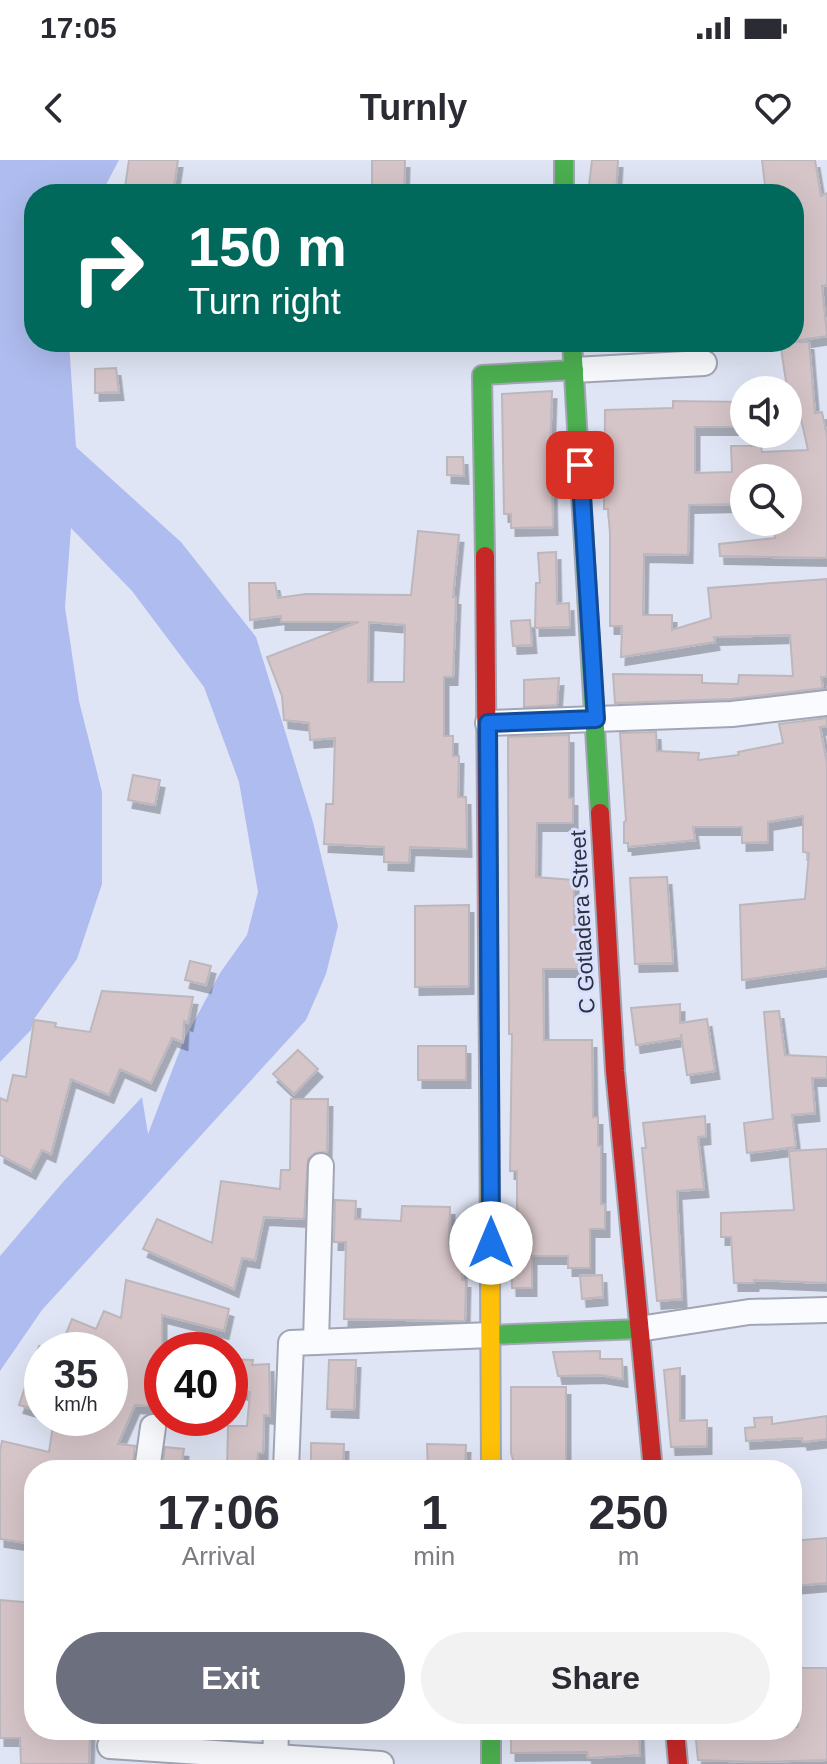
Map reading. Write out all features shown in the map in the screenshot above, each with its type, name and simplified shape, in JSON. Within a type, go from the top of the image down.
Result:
[{"type":"street","points":[[564,160],[564,184]]},
{"type":"street","name":"C Gotladera Street","points":[[573,352],[596,719],[604,919],[652,1460]]},
{"type":"street","points":[[491,1460],[488,723],[482,375],[704,363]]},
{"type":"street","points":[[488,723],[732,714],[827,703]]},
{"type":"street","points":[[316,1342],[321,1166]]},
{"type":"street","points":[[286,1460],[291,1343],[639,1329],[749,1312],[827,1310]]},
{"type":"street","points":[[148,1460],[152,1436]]},
{"type":"street","points":[[275,1761],[276,1740]]},
{"type":"street","points":[[491,1740],[491,1764]]},
{"type":"street","points":[[676,1740],[678,1764]]},
{"type":"street","points":[[110,1747],[275,1761],[381,1764]]},
{"type":"water","points":[[0,160],[119,160],[106,184],[24,184],[24,352],[70,352],[76,447],[181,542],[256,637],[313,822],[338,926],[326,974],[306,1020],[42,1310],[0,1371],[0,1256],[142,1097],[148,1134],[183,1042],[220,973],[247,935],[258,892],[239,782],[204,687],[132,591],[71,528],[65,607],[79,701],[102,792],[102,884],[77,959],[34,1019],[31,1030],[0,1062]]},
{"type":"building","points":[[129,160],[178,160],[174,184],[125,184]]},
{"type":"building","points":[[372,160],[405,160],[404,184],[372,184]]},
{"type":"building","points":[[592,160],[618,160],[617,184],[589,184]]},
{"type":"building","points":[[762,160],[815,160],[821,196],[827,193],[827,285],[822,286],[827,336],[804,339],[804,184],[765,184]]},
{"type":"building","points":[[804,342],[809,342],[815,413],[822,412],[827,436],[827,558],[720,556],[719,544],[775,536],[802,536],[802,464],[732,464],[731,448],[761,448],[762,452],[808,450],[802,423],[802,376],[785,376],[782,352],[804,352]]},
{"type":"building","points":[[116,368],[119,392],[95,393],[95,369]]},
{"type":"building","points":[[552,391],[549,484],[552,484],[553,527],[511,528],[511,514],[504,514],[502,394]]},
{"type":"building","points":[[673,401],[730,402],[730,427],[695,427],[695,473],[730,472],[730,504],[689,505],[688,555],[644,554],[643,615],[672,615],[672,630],[711,618],[708,588],[827,579],[827,677],[821,677],[823,688],[731,699],[615,703],[613,674],[702,675],[702,683],[738,684],[739,675],[793,676],[790,635],[714,637],[715,642],[621,657],[622,626],[610,626],[610,534],[608,509],[604,509],[605,410],[673,408]]},
{"type":"building","points":[[447,457],[463,457],[464,476],[447,475]]},
{"type":"building","points":[[418,531],[459,535],[453,597],[456,597],[453,677],[444,677],[444,736],[453,736],[453,756],[459,756],[458,797],[466,797],[467,849],[410,847],[409,863],[384,862],[384,847],[324,844],[326,804],[333,804],[335,738],[310,740],[309,723],[284,720],[282,696],[267,657],[359,622],[281,622],[281,616],[250,620],[249,583],[275,583],[278,598],[306,594],[411,595]],"holes":[[[369,622],[405,625],[404,682],[368,682]]]},
{"type":"building","points":[[556,552],[557,604],[569,603],[570,627],[535,628],[536,583],[540,583],[538,553]]},
{"type":"building","points":[[530,620],[532,645],[513,646],[511,621]]},
{"type":"building","points":[[559,678],[557,705],[524,707],[524,680]]},
{"type":"building","points":[[827,718],[827,726],[820,727],[827,763],[827,968],[742,980],[740,905],[805,899],[809,853],[803,852],[803,816],[768,822],[768,842],[742,843],[742,827],[693,827],[695,840],[628,847],[628,843],[624,843],[626,821],[620,733],[656,732],[657,751],[699,753],[698,760],[739,755],[738,752],[783,743],[779,724]]},
{"type":"building","points":[[569,735],[569,798],[573,798],[573,823],[537,823],[536,877],[574,880],[574,933],[584,933],[584,969],[543,969],[544,1040],[592,1040],[593,1117],[598,1117],[601,1204],[605,1204],[605,1229],[590,1229],[590,1268],[568,1268],[568,1256],[532,1256],[532,1288],[512,1288],[510,1220],[517,1220],[517,1171],[510,1171],[512,1034],[509,1034],[508,737]]},
{"type":"building","points":[[133,775],[160,780],[155,805],[128,800]]},
{"type":"building","points":[[667,877],[673,963],[635,964],[630,878]]},
{"type":"building","points":[[469,905],[469,986],[415,987],[415,906]]},
{"type":"building","points":[[190,961],[211,966],[206,985],[185,980]]},
{"type":"building","points":[[102,991],[193,997],[188,1023],[184,1021],[183,1042],[172,1038],[151,1083],[120,1069],[109,1095],[71,1079],[51,1154],[42,1150],[31,1171],[0,1155],[0,1098],[7,1101],[13,1075],[26,1077],[34,1020],[56,1023],[55,1027],[90,1032]]},
{"type":"building","points":[[680,1004],[680,1023],[707,1019],[715,1071],[687,1075],[681,1034],[681,1038],[636,1045],[631,1008]]},
{"type":"building","points":[[779,1011],[785,1055],[827,1057],[827,1078],[812,1078],[815,1113],[792,1115],[796,1147],[747,1153],[744,1123],[773,1119],[764,1012]]},
{"type":"building","points":[[418,1046],[466,1046],[466,1080],[418,1080]]},
{"type":"building","points":[[298,1050],[318,1069],[294,1094],[273,1074]]},
{"type":"building","points":[[291,1099],[328,1099],[327,1152],[315,1153],[308,1159],[304,1219],[264,1217],[255,1260],[242,1258],[234,1289],[143,1249],[157,1219],[212,1243],[221,1181],[280,1189],[281,1170],[290,1170]]},
{"type":"building","points":[[705,1116],[706,1136],[698,1137],[704,1189],[677,1191],[682,1299],[657,1301],[642,1148],[646,1148],[643,1123]]},
{"type":"building","points":[[827,1149],[827,1283],[754,1280],[754,1283],[734,1283],[731,1237],[721,1237],[721,1213],[794,1210],[789,1151]]},
{"type":"building","points":[[335,1200],[356,1201],[355,1219],[401,1221],[402,1206],[450,1207],[449,1246],[463,1246],[465,1321],[344,1319],[346,1242],[334,1242]]},
{"type":"building","points":[[602,1275],[603,1297],[582,1299],[580,1276]]},
{"type":"building","points":[[126,1280],[229,1309],[224,1331],[162,1315],[162,1332],[144,1332],[144,1406],[135,1405],[128,1421],[128,1332],[67,1332],[72,1319],[96,1329],[104,1311],[121,1318]]},
{"type":"building","points":[[600,1351],[600,1359],[622,1359],[623,1379],[600,1375],[558,1376],[553,1352]]},
{"type":"building","points":[[248,1360],[253,1360],[252,1365],[269,1364],[270,1416],[264,1415],[263,1453],[258,1453],[258,1460],[227,1460],[228,1436],[248,1436]]},
{"type":"building","points":[[329,1360],[356,1360],[354,1410],[327,1409]]},
{"type":"building","points":[[680,1368],[680,1421],[707,1420],[707,1446],[671,1447],[664,1370]]},
{"type":"building","points":[[511,1387],[566,1387],[566,1460],[513,1460]]},
{"type":"building","points":[[24,1390],[24,1407],[19,1405]]},
{"type":"building","points":[[827,1416],[827,1439],[803,1442],[802,1438],[746,1441],[745,1428],[755,1427],[754,1418],[772,1417],[772,1424]]},
{"type":"building","points":[[51,1436],[121,1436],[118,1444],[135,1446],[133,1460],[24,1460],[24,1543],[0,1539],[2,1441],[49,1452]]},
{"type":"building","points":[[311,1443],[344,1444],[343,1460],[311,1460]]},
{"type":"building","points":[[427,1444],[466,1445],[465,1460],[428,1460]]},
{"type":"building","points":[[165,1447],[184,1449],[182,1460],[163,1460]]},
{"type":"building","points":[[827,1538],[827,1583],[802,1585],[802,1540]]},
{"type":"building","points":[[0,1600],[24,1602],[24,1740],[90,1740],[89,1764],[21,1764],[20,1738],[0,1738]]},
{"type":"building","points":[[802,1668],[827,1668],[827,1760],[698,1760],[696,1740],[802,1740]]},
{"type":"building","points":[[511,1740],[639,1740],[640,1755],[588,1758],[587,1752],[511,1753]]},
{"type":"traffic: fast","points":[[564,160],[564,184]]},
{"type":"traffic: fast","points":[[573,352],[600,813]]},
{"type":"traffic: fast","points":[[485,556],[482,375],[574,370]]},
{"type":"traffic: fast","points":[[491,1335],[639,1329]]},
{"type":"traffic: fast","points":[[491,1740],[491,1764]]},
{"type":"traffic: slow","points":[[489,1073],[491,1460]]},
{"type":"traffic: jam","points":[[485,556],[489,1073]]},
{"type":"traffic: jam","points":[[600,813],[615,1071],[652,1460]]},
{"type":"traffic: jam","points":[[676,1740],[678,1764]]},
{"type":"route","points":[[491,1243],[488,723],[596,719],[580,465]]}]
